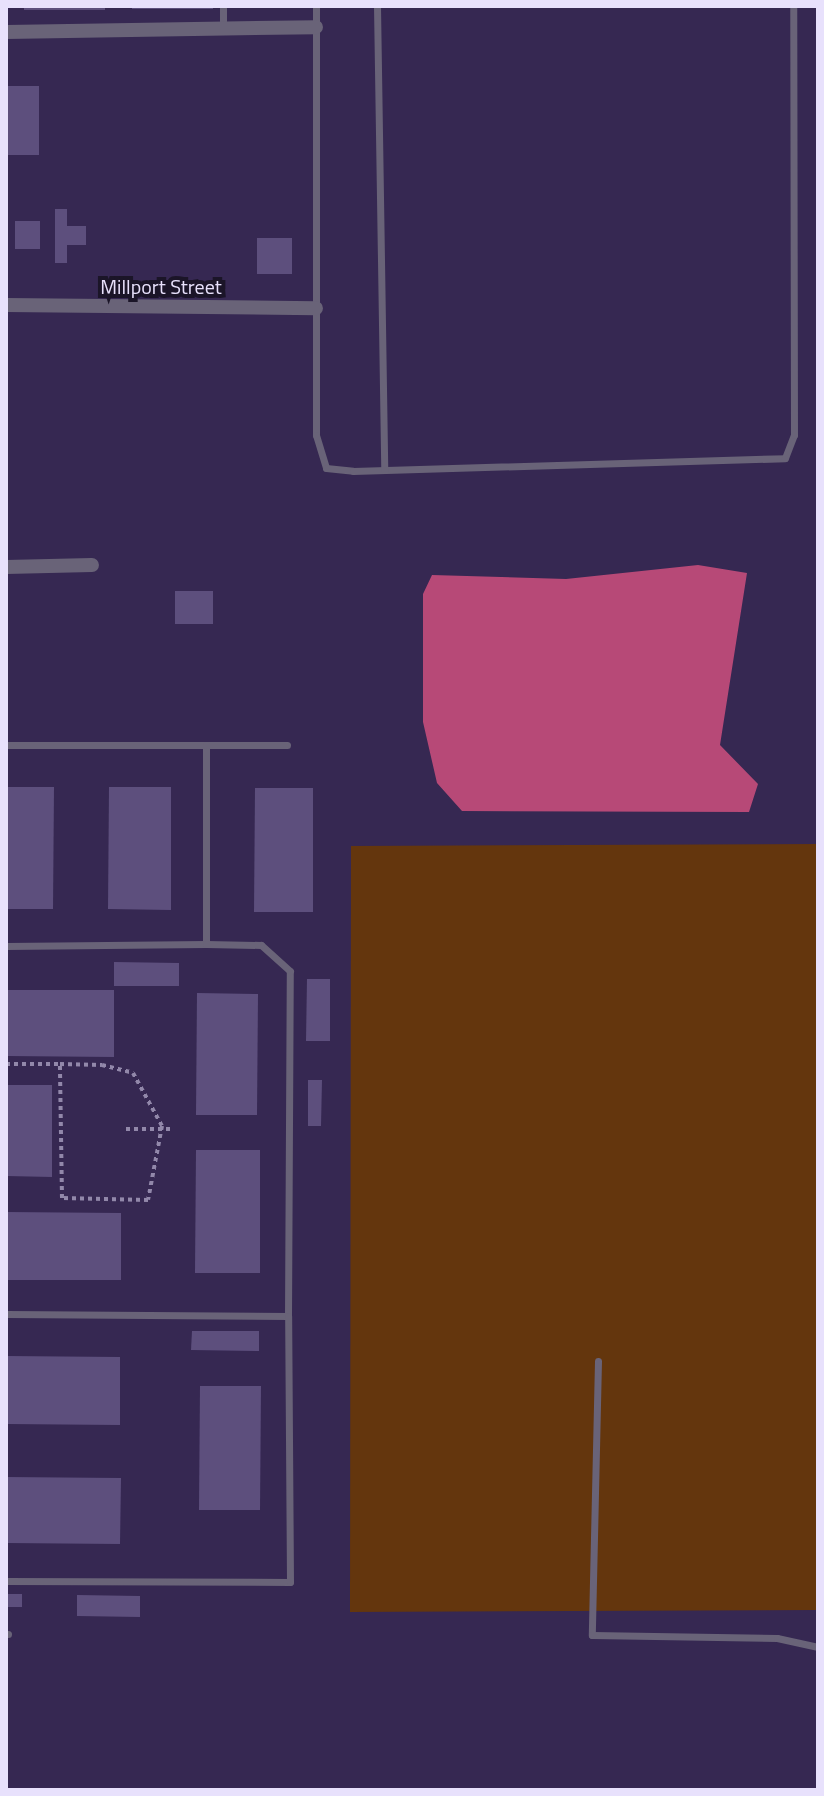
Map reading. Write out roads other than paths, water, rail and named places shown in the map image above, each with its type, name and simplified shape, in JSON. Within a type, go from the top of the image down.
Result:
[{"type":"street","points":[[6,32],[316,27]]},
{"type":"street","name":"Millport Street","points":[[6,305],[316,308]]},
{"type":"street","points":[[6,567],[92,565]]},
{"type":"lane","points":[[223,6],[224,30]]},
{"type":"lane","points":[[316,6],[316,435],[326,468],[384,470],[785,458],[794,435],[793,6]]},
{"type":"lane","points":[[377,6],[384,470]]},
{"type":"lane","points":[[6,745],[287,745]]},
{"type":"lane","points":[[206,745],[206,944]]},
{"type":"lane","points":[[6,946],[261,945],[290,971],[290,1582],[6,1581]]},
{"type":"lane","points":[[6,1314],[288,1316]]},
{"type":"lane","points":[[598,1361],[592,1635],[777,1638],[818,1647]]}]
